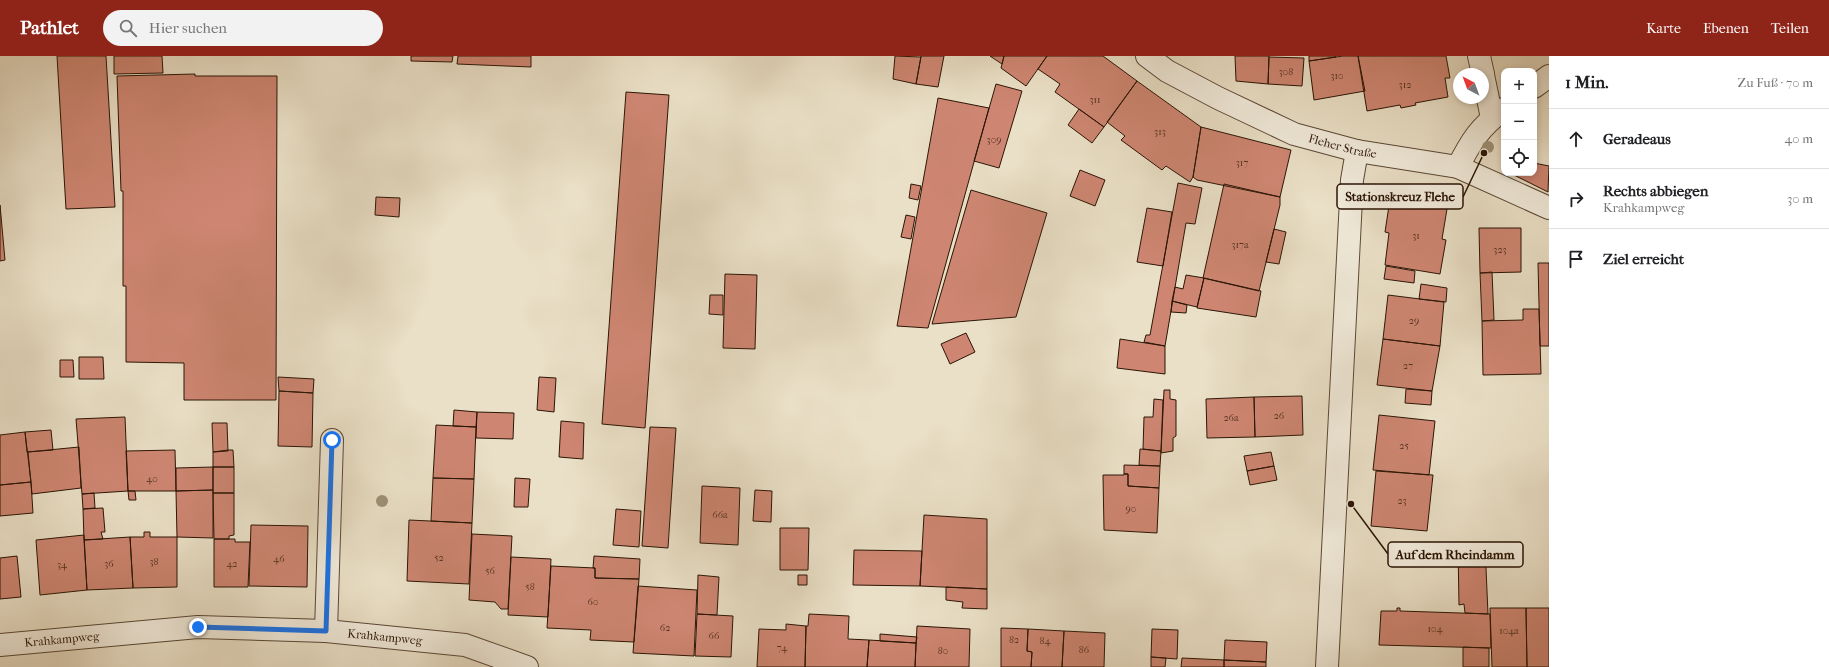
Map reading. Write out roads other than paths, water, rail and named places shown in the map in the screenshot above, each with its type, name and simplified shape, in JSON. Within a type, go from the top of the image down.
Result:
[{"type":"street","name":"Fleher Straße","points":[[1147,56],[1168,71],[1218,98],[1294,134],[1357,151],[1458,167],[1549,208]]},
{"type":"street","points":[[1479,56],[1482,68]]},
{"type":"street","points":[[1537,85],[1549,76]]},
{"type":"street","points":[[1458,167],[1470,142],[1498,114],[1489,90]]},
{"type":"street","points":[[1327,667],[1352,180],[1357,151]]},
{"type":"street","points":[[326,631],[332,440]]},
{"type":"street","name":"Krahkampweg","points":[[0,646],[198,627],[326,631],[465,645],[528,667]]},
{"type":"place","name":"Stationskreuz Flehe","points":[[1484,153]]},
{"type":"place","name":"Auf dem Rheindamm","points":[[1351,504]]}]
